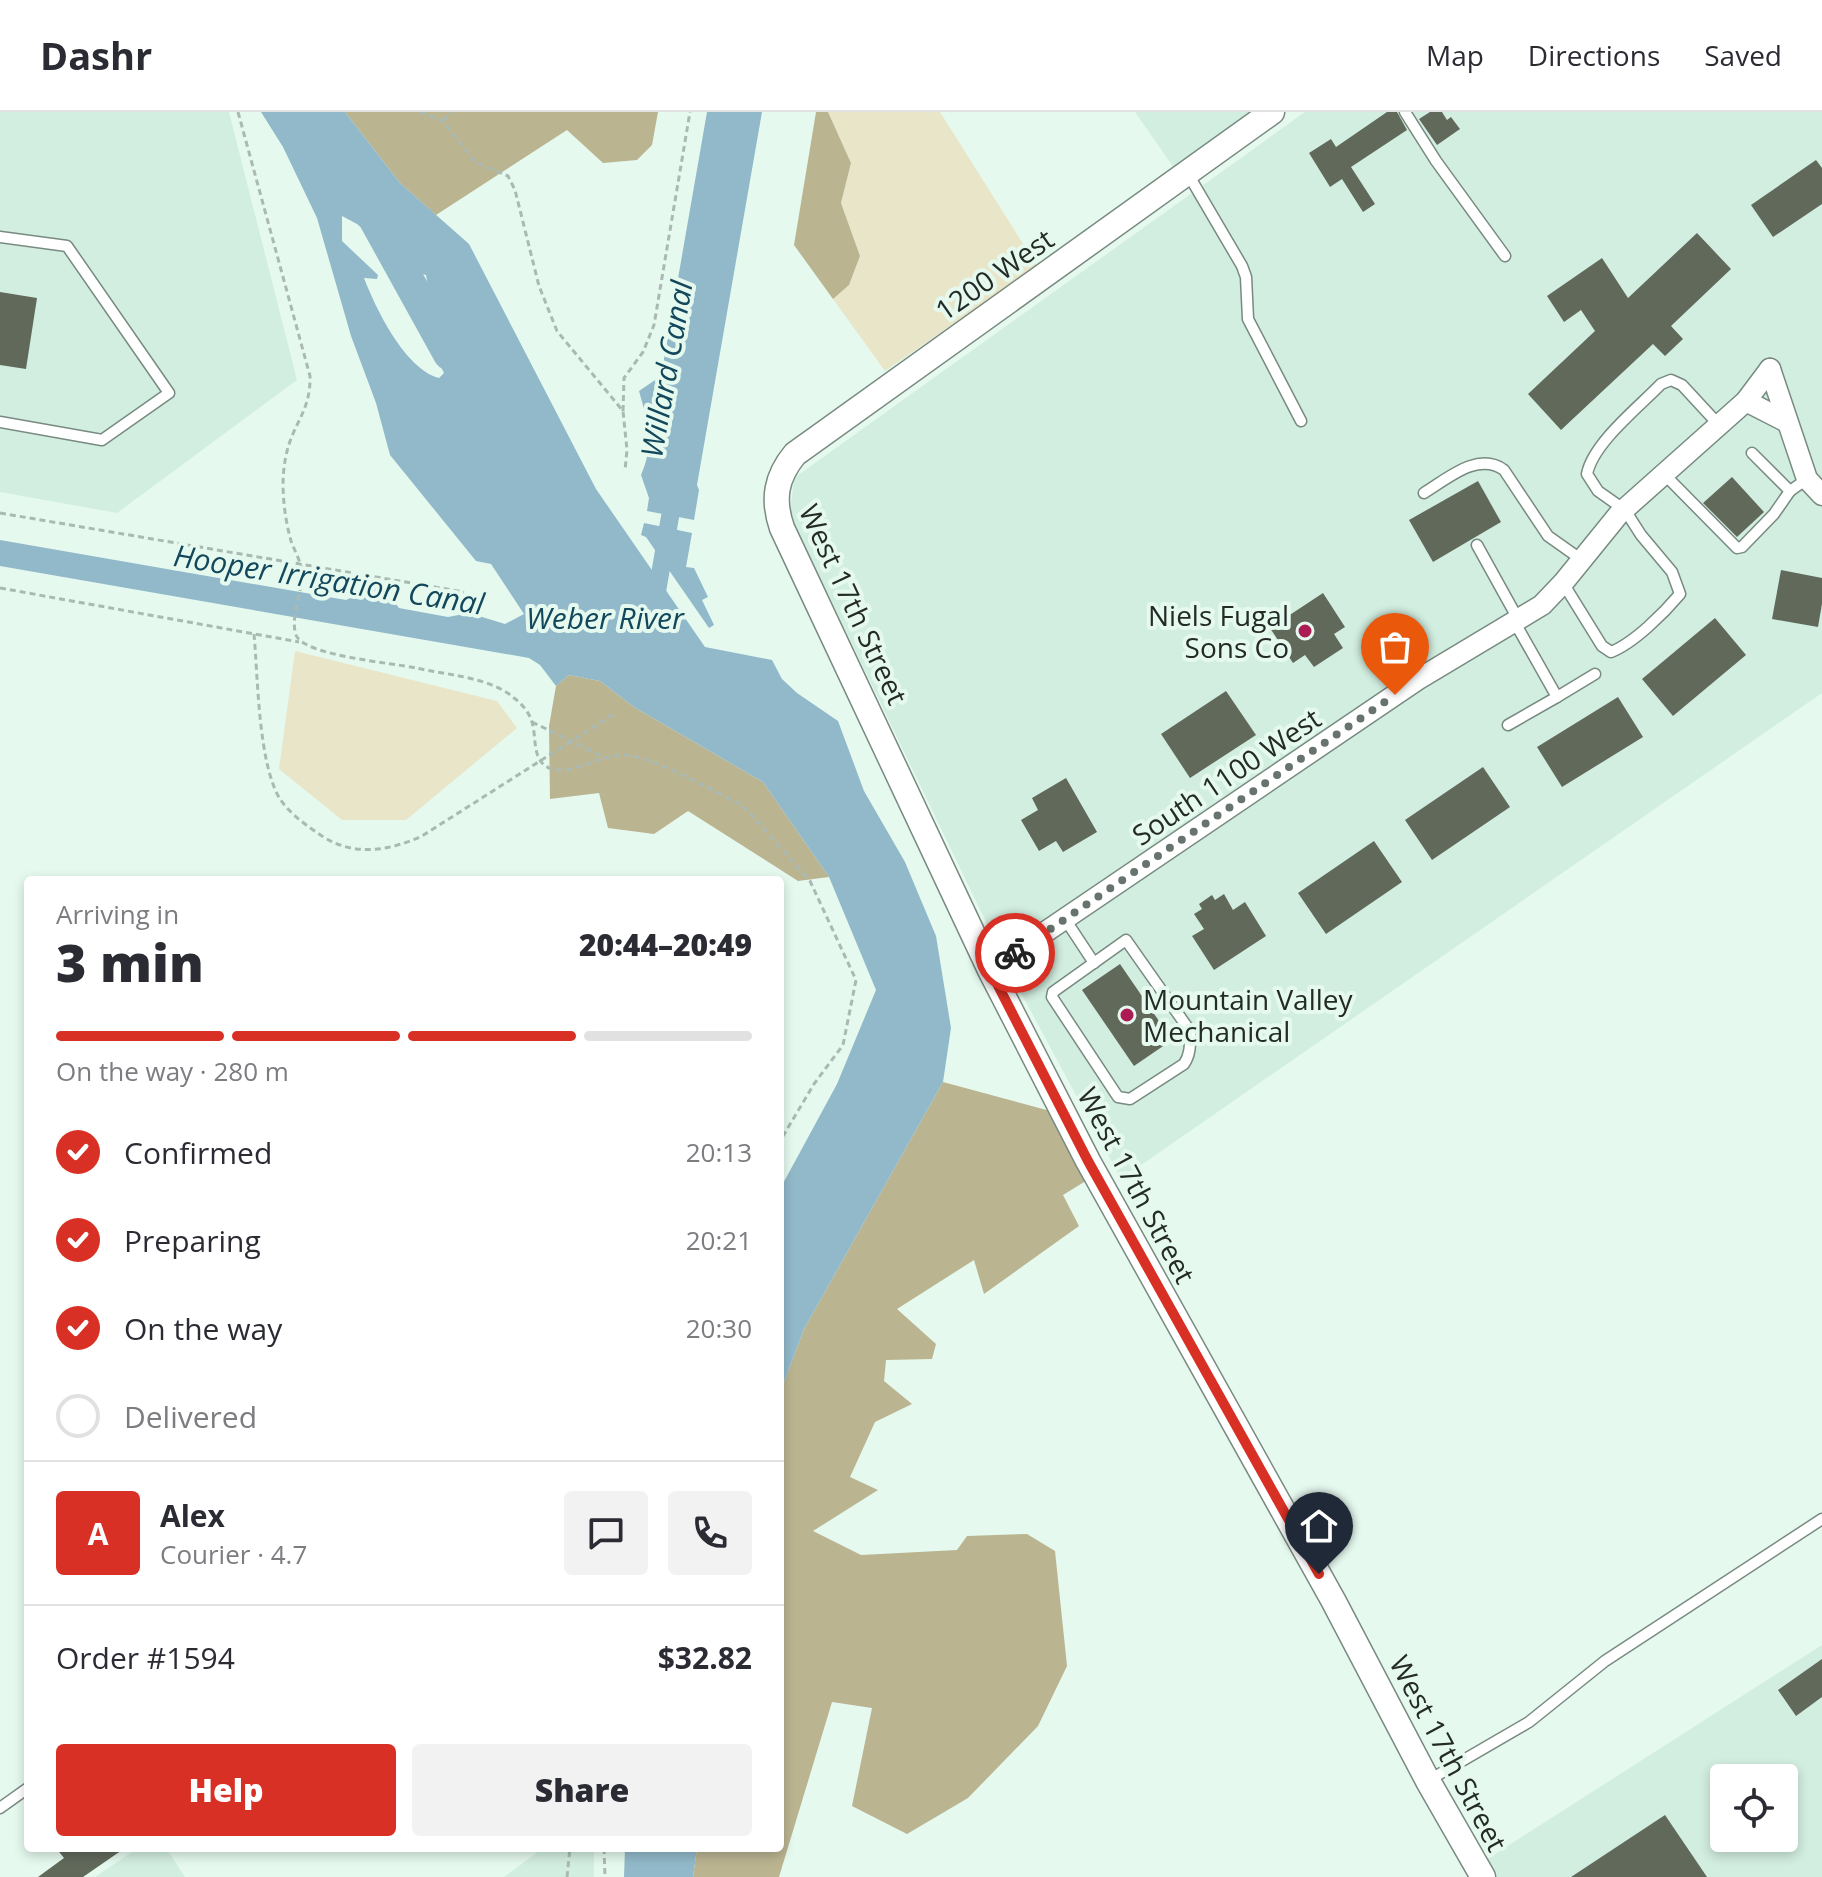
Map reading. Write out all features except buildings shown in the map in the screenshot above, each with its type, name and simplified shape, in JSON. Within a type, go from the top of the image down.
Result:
[{"type":"street","name":"1200 West","points":[[776,503],[775,493],[782,472],[795,454],[1272,112]]},
{"type":"street","name":"South 1100 West","points":[[989,968],[1417,680],[1542,605],[1625,510],[1746,401],[1770,369],[1787,422]]},
{"type":"street","points":[[1746,401],[1787,422],[1807,479],[1822,495]]},
{"type":"street","name":"West 17th Street","points":[[776,503],[782,528],[989,968],[1088,1161],[1333,1600],[1428,1781],[1483,1877]]},
{"type":"lane","points":[[1405,112],[1436,161],[1505,256]]},
{"type":"lane","points":[[1188,174],[1242,266],[1246,277],[1248,319],[1301,421]]},
{"type":"lane","points":[[0,237],[67,246],[169,393],[102,440],[0,422]]},
{"type":"lane","points":[[1563,583],[1602,646],[1611,652],[1621,648],[1669,607],[1680,594],[1672,572],[1625,510],[1598,491],[1587,474],[1589,462],[1661,384],[1671,380],[1682,385],[1719,425]]},
{"type":"lane","points":[[1752,453],[1790,491]]},
{"type":"lane","points":[[1424,493],[1469,466],[1496,464],[1504,470],[1548,536],[1582,560]]},
{"type":"lane","points":[[1664,474],[1737,548],[1742,547],[1774,514],[1790,491],[1807,479]]},
{"type":"lane","points":[[1477,545],[1557,697]]},
{"type":"lane","points":[[1508,725],[1595,674]]},
{"type":"lane","points":[[1065,919],[1094,963]]},
{"type":"lane","points":[[1126,940],[1190,1031],[1189,1057],[1184,1064],[1130,1099],[1118,1097],[1052,997],[1053,992],[1094,963],[1126,940]]},
{"type":"lane","points":[[1428,1781],[1529,1722],[1605,1661],[1822,1519]]},
{"type":"lane","points":[[0,1808],[24,1791]]},
{"type":"path","points":[[238,112],[310,376],[307,408],[292,436],[285,459],[287,526],[300,565],[295,627],[301,642]]},
{"type":"path","points":[[420,112],[443,121],[475,162],[508,176],[515,190],[539,286],[557,331],[623,411]]},
{"type":"path","points":[[443,121],[450,112]]},
{"type":"path","points":[[625,470],[624,378],[643,352],[654,325],[690,112]]},
{"type":"path","points":[[0,513],[464,592]]},
{"type":"path","points":[[0,588],[301,642],[325,652],[489,684],[516,700],[532,722],[604,757]]},
{"type":"path","points":[[254,634],[267,758],[280,798],[293,814],[328,840],[353,849],[377,851],[399,847],[422,836],[614,714]]},
{"type":"path","points":[[532,722],[536,751],[552,769],[564,770],[604,757],[627,755],[642,758],[740,804],[810,881],[856,980],[843,1045],[814,1084],[784,1134]]},
{"type":"path","points":[[567,1877],[570,1852]]},
{"type":"path","points":[[604,1852],[605,1877]]},
{"type":"shaded area","points":[[0,112],[229,112],[297,380],[117,513],[0,492]]},
{"type":"shaded area","points":[[345,112],[658,112],[652,145],[637,160],[603,163],[567,130],[436,215],[400,183]]},
{"type":"shaded area","points":[[816,112],[828,112],[851,163],[841,203],[860,256],[849,285],[833,299],[794,245]]},
{"type":"shaded area","points":[[828,112],[940,112],[1037,266],[885,371],[833,299],[849,285],[860,256],[841,203],[851,163]]},
{"type":"shaded area","points":[[1135,112],[1252,112],[1174,168]]},
{"type":"shaded area","points":[[1305,112],[1822,112],[1822,693],[1121,1179],[1012,976],[790,515],[794,478]]},
{"type":"shaded area","points":[[295,651],[497,701],[517,728],[406,820],[342,820],[279,769]]},
{"type":"shaded area","points":[[569,675],[600,681],[634,707],[763,782],[829,877],[798,881],[688,811],[654,834],[608,828],[599,793],[550,799],[549,726],[556,686]]},
{"type":"shaded area","points":[[943,1082],[1054,1112],[1089,1179],[1063,1195],[1079,1226],[984,1294],[974,1260],[897,1309],[936,1344],[932,1359],[886,1360],[884,1381],[912,1404],[875,1422],[850,1477],[878,1490],[813,1531],[861,1555],[957,1550],[967,1536],[1027,1534],[1055,1551],[1067,1666],[1038,1726],[968,1798],[907,1834],[852,1806],[872,1708],[832,1702],[779,1877],[693,1877],[696,1852],[784,1852],[784,1382],[804,1329]]},
{"type":"shaded area","points":[[1822,1645],[1822,1877],[1495,1877],[1484,1861]]},
{"type":"shaded area","points":[[132,1852],[169,1852],[185,1877],[95,1877]]},
{"type":"shaded area","points":[[538,1852],[594,1852],[594,1877],[504,1877]]},
{"type":"water","points":[[261,112],[345,112],[400,183],[469,244],[596,489],[705,647],[772,660],[782,679],[797,693],[838,721],[864,791],[905,862],[936,936],[951,1028],[943,1082],[804,1329],[784,1382],[784,1182],[837,1084],[876,990],[829,877],[763,782],[634,707],[600,681],[569,675],[556,686],[540,665],[529,658],[0,566],[0,540],[346,600],[381,584],[399,608],[448,617],[469,613],[505,624],[524,614],[491,564],[476,561],[390,455],[317,218],[283,147]],"holes":[[[342,216],[395,252],[406,270],[426,275],[431,303],[428,326],[434,353],[444,373],[439,378],[427,372],[403,351],[384,321],[364,278],[377,279],[378,275],[342,241]]]},
{"type":"water","points":[[707,112],[762,112],[697,485],[699,490],[694,520],[647,511],[649,498],[641,475],[648,453],[649,433],[639,391],[661,376]]},
{"type":"water","points":[[644,523],[692,533],[686,567],[694,568],[708,597],[702,600],[714,625],[709,628],[646,537],[641,535]]},
{"type":"water","points":[[625,1852],[696,1852],[693,1877],[624,1877]]},
{"type":"waterway","name":"Weber River","points":[[371,213],[449,354]]},
{"type":"waterway","name":"Willard Canal","points":[[655,603],[674,494]]},
{"type":"way so far","points":[[1015,953],[1395,695]]},
{"type":"place","name":"Niels Fugal Sons Co","points":[[1305,631]]},
{"type":"place","name":"Mountain Valley Mechanical","points":[[1127,1015]]},
{"type":"route","points":[[1015,953],[989,968],[1088,1161],[1319,1574]]},
{"type":"water label","name":"Hooper Irrigation Canal","points":[[329,579]]}]
